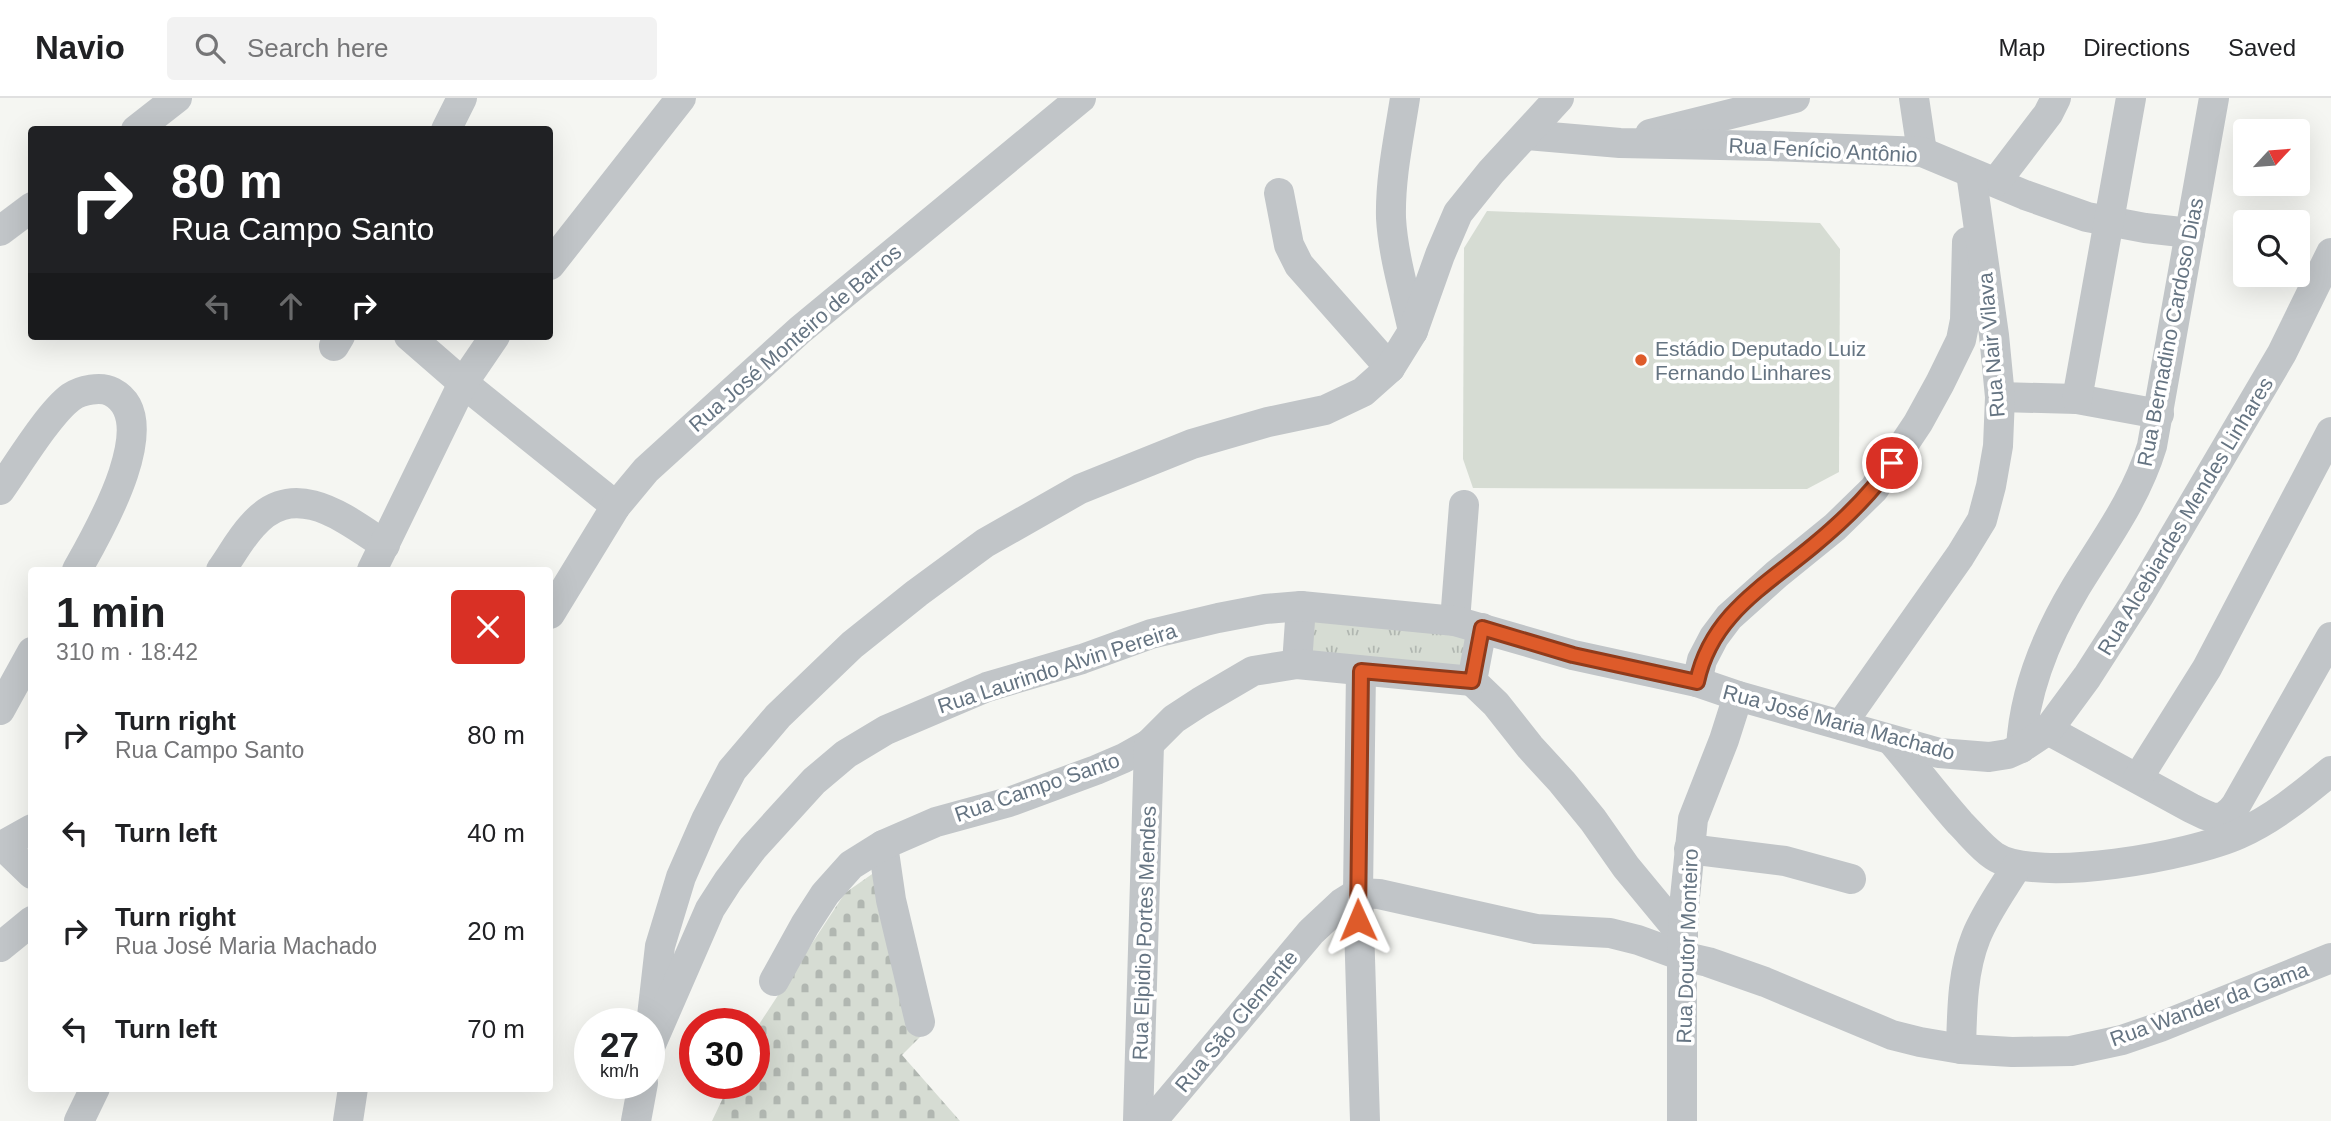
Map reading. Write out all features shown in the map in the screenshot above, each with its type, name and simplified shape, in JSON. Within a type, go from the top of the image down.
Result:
[{"type":"street","points":[[141,126],[177,98]]},
{"type":"street","points":[[448,126],[462,98]]},
{"type":"street","points":[[553,261],[681,98]]},
{"type":"street","name":"Rua José Monteiro de Barros","points":[[553,609],[616,506],[646,470],[800,330],[1081,98]]},
{"type":"street","points":[[1405,98],[1391,218],[1413,331]]},
{"type":"street","points":[[653,1008],[660,946],[681,877],[732,770],[778,716],[852,645],[917,593],[985,543],[1080,489],[1192,444],[1268,422],[1325,410],[1363,392],[1390,369],[1413,331],[1458,212],[1559,98]]},
{"type":"street","points":[[1620,143],[1685,124],[1795,98]]},
{"type":"street","points":[[1914,98],[1922,152]]},
{"type":"street","points":[[1697,682],[1702,660],[1728,617],[1835,527],[1874,489],[1918,423],[1961,340],[1965,320],[1965,257],[1980,181],[2048,114],[2056,98]]},
{"type":"street","points":[[2077,399],[2132,98]]},
{"type":"street","name":"Rua Bernadino Cardoso Dias","points":[[2015,751],[2036,667],[2069,600],[2144,475],[2158,414],[2214,98]]},
{"type":"street","name":"Rua Fenício Antônio","points":[[1527,135],[1620,143],[1922,152],[1980,181],[2058,208],[2109,221],[2190,233]]},
{"type":"street","name":"Rua Nair Vilava","points":[[1841,725],[1960,556],[1982,520],[1998,446],[2000,397],[1980,181]]},
{"type":"street","points":[[1279,194],[1289,245],[1299,265],[1390,369]]},
{"type":"street","points":[[0,231],[28,210]]},
{"type":"street","name":"Rua Alcebiardes Mendes Linhares","points":[[2015,751],[2048,730],[2110,642],[2282,353],[2331,253]]},
{"type":"street","points":[[414,340],[616,506]]},
{"type":"street","points":[[222,567],[252,525],[271,509],[292,502],[314,505],[341,516],[379,558],[463,383],[492,340]]},
{"type":"street","points":[[0,490],[57,411],[72,396],[92,389],[110,391],[124,402],[131,420],[130,445],[123,474],[100,528],[79,567]]},
{"type":"street","points":[[2000,397],[2077,399],[2158,414]]},
{"type":"street","points":[[2138,778],[2207,668],[2331,432]]},
{"type":"street","points":[[1464,505],[1472,681],[1496,704],[1570,791],[1683,946]]},
{"type":"street","points":[[1297,664],[1301,606]]},
{"type":"street","name":"Rua José Maria Machado","points":[[1301,606],[1469,624],[1573,655],[1697,682],[1939,753],[1974,757],[2015,751]]},
{"type":"street","name":"Rua Laurindo Alvin Pereira","points":[[665,1012],[710,909],[728,881],[814,781],[846,754],[887,730],[987,687],[1082,659],[1152,634],[1217,618],[1265,609],[1301,606]]},
{"type":"street","points":[[2048,730],[2191,808],[2216,819],[2224,817],[2236,805],[2331,637]]},
{"type":"street","points":[[0,710],[28,659]]},
{"type":"street","name":"Rua Campo Santo","points":[[774,981],[825,894],[851,865],[883,845],[936,822],[1009,802],[1096,771],[1149,744],[1174,719],[1253,671],[1297,664],[1472,681]]},
{"type":"street","points":[[1361,671],[1357,893],[1365,1121]]},
{"type":"street","name":"Rua Doutor Monteiro","points":[[1682,1121],[1683,946],[1693,818],[1738,696]]},
{"type":"street","points":[[1892,741],[1976,840],[1995,857],[2017,866],[2052,868],[2127,863],[2185,852],[2236,835],[2264,821],[2331,771]]},
{"type":"street","name":"Rua Elpidio Portes Mendes","points":[[1138,1121],[1149,744]]},
{"type":"street","points":[[28,831],[1,847],[28,871]]},
{"type":"street","points":[[883,845],[891,900],[920,1022]]},
{"type":"street","points":[[1689,849],[1785,861],[1852,879]]},
{"type":"street","points":[[1961,1049],[1962,1003],[1976,936],[2017,866]]},
{"type":"street","points":[[1357,893],[1379,894],[1536,929],[1610,933],[1683,946]]},
{"type":"street","name":"Rua São Clemente","points":[[1152,1121],[1311,932],[1357,893]]},
{"type":"street","points":[[0,947],[28,924]]},
{"type":"street","name":"Rua Wander da Gama","points":[[1683,946],[1708,962],[1765,982],[1892,1035],[1961,1049],[2012,1052],[2071,1051],[2122,1040],[2331,958]]},
{"type":"street","points":[[79,1121],[93,1092]]},
{"type":"street","points":[[348,1121],[352,1092]]},
{"type":"street","points":[[636,1121],[640,1099]]},
{"type":"green space","points":[[1487,211],[1820,223],[1840,249],[1839,472],[1807,489],[1473,488],[1463,459],[1464,248]]},
{"type":"green space","points":[[1303,614],[1472,634],[1461,683],[1302,662]]},
{"type":"green space","points":[[875,872],[923,1034],[902,1055],[960,1121],[712,1121],[722,1099],[770,1099],[770,1008],[845,893]]},
{"type":"place","name":"Estádio Deputado Luiz Fernando Linhares","points":[[1641,360]]},
{"type":"route","points":[[1358,920],[1361,671],[1472,681],[1482,628],[1573,655],[1697,682],[1702,660],[1728,617],[1835,527],[1874,489],[1892,463]]}]
